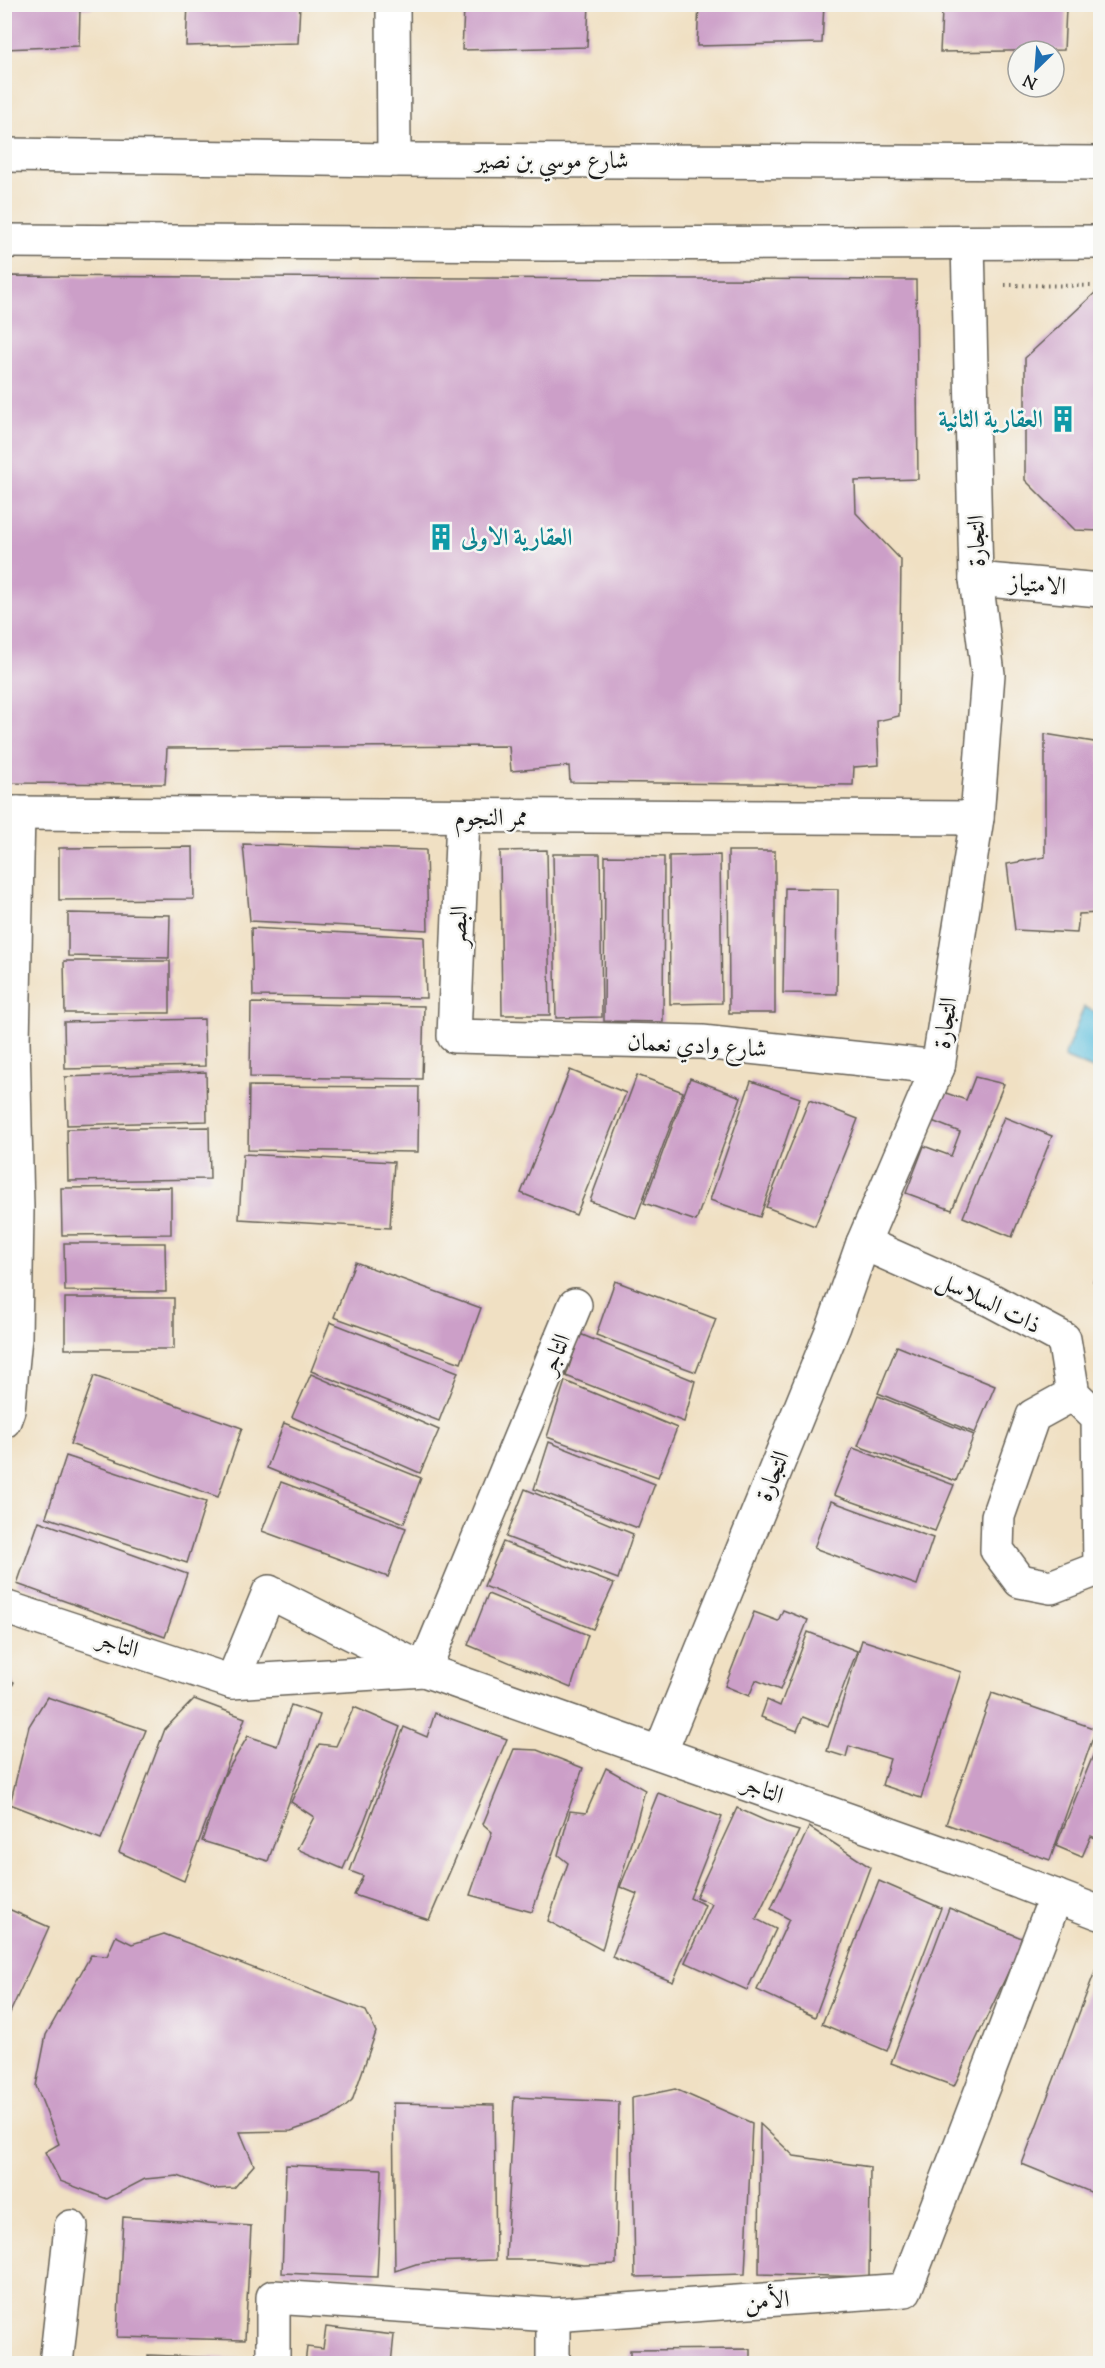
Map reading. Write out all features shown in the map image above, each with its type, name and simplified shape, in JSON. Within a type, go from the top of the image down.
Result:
[{"type":"street","points":[[393,4],[394,160]]},
{"type":"street","name":"شارع موسي بن نصير","points":[[4,155],[394,160],[1101,163]]},
{"type":"street","points":[[4,241],[536,244],[1101,242]]},
{"type":"street","name":"التجارة","points":[[660,1753],[834,1326],[863,1243],[938,1066],[977,818],[988,674],[976,579],[968,243]]},
{"type":"street","name":"الامتياز","points":[[976,579],[1101,590]]},
{"type":"street","points":[[4,1421],[8,1410],[15,1337],[16,1209],[9,1042],[11,813]]},
{"type":"street","name":"ممر النجوم","points":[[11,813],[977,818]]},
{"type":"street","name":"البصر","points":[[454,1036],[463,817]]},
{"type":"street","name":"شارع وادي نعمان","points":[[454,1036],[702,1042],[938,1066]]},
{"type":"street","name":"ذات السلاسل","points":[[863,1243],[990,1300],[1064,1339],[1072,1394]]},
{"type":"street","name":"التاجر","points":[[424,1670],[575,1305]]},
{"type":"street","points":[[1072,1394],[1098,1418],[1100,1568],[1051,1587],[1020,1581],[998,1551],[998,1516],[1033,1416],[1072,1394]]},
{"type":"street","name":"التاجر","points":[[232,1682],[269,1592],[424,1670],[956,1857],[1101,1913]]},
{"type":"street","name":"التاجر","points":[[4,1606],[232,1682],[424,1670]]},
{"type":"street","name":"الأمن","points":[[273,2364],[273,2297],[553,2314],[906,2290],[1056,1896]]},
{"type":"street","points":[[56,2364],[71,2227]]},
{"type":"street","points":[[553,2314],[553,2364]]},
{"type":"path","points":[[969,284],[1101,286]]},
{"type":"water","points":[[1084,1007],[1100,1014],[1100,1072],[1064,1057]]},
{"type":"building","points":[[4,4],[92,4],[92,8],[80,9],[79,46],[4,49]]},
{"type":"building","points":[[188,4],[300,4],[298,43],[186,46]]},
{"type":"building","points":[[449,4],[589,4],[587,47],[462,50],[464,9],[449,9]]},
{"type":"building","points":[[699,4],[824,4],[822,43],[697,46]]},
{"type":"building","points":[[927,4],[1081,4],[1081,8],[1066,9],[1065,39],[1006,39],[1006,51],[940,52],[942,11],[926,11]]},
{"type":"building","name":"العقارية الاولى","points":[[4,276],[916,280],[918,479],[855,481],[856,513],[901,560],[899,716],[877,721],[879,765],[854,767],[853,785],[570,782],[569,766],[511,771],[509,746],[167,748],[165,784],[4,783]]},
{"type":"building","name":"العقارية الثانية","points":[[1096,292],[1100,292],[1100,531],[1075,530],[1025,480],[1025,358]]},
{"type":"building","points":[[1045,734],[1100,743],[1100,913],[1079,914],[1077,933],[1015,930],[1007,864],[1045,857]]},
{"type":"building","points":[[243,844],[426,850],[428,930],[250,921]]},
{"type":"building","points":[[193,847],[194,899],[59,900],[59,848]]},
{"type":"building","points":[[547,850],[550,1015],[502,1015],[500,851]]},
{"type":"building","points":[[728,851],[775,851],[775,1013],[729,1013]]},
{"type":"building","points":[[553,854],[600,854],[602,1017],[556,1018]]},
{"type":"building","points":[[720,855],[722,1003],[670,1004],[669,856]]},
{"type":"building","points":[[605,856],[664,857],[663,1022],[604,1021]]},
{"type":"building","points":[[785,888],[838,889],[837,994],[783,993]]},
{"type":"building","points":[[68,913],[170,915],[169,958],[68,956]]},
{"type":"building","points":[[251,928],[424,937],[426,998],[253,996]]},
{"type":"building","points":[[64,961],[170,961],[170,1013],[65,1013]]},
{"type":"building","points":[[251,1003],[424,1006],[422,1079],[250,1077]]},
{"type":"building","points":[[204,1019],[205,1066],[65,1069],[64,1022]]},
{"type":"building","points":[[570,1070],[626,1093],[576,1215],[521,1193]]},
{"type":"building","points":[[206,1072],[207,1121],[67,1125],[65,1077]]},
{"type":"building","points":[[637,1075],[683,1092],[636,1218],[590,1201]]},
{"type":"building","points":[[975,1077],[1004,1084],[952,1210],[906,1193],[924,1146],[951,1156],[960,1132],[932,1121],[943,1092],[966,1100]]},
{"type":"building","points":[[690,1078],[741,1097],[696,1221],[644,1203]]},
{"type":"building","points":[[751,1081],[800,1098],[760,1217],[710,1200]]},
{"type":"building","points":[[249,1086],[419,1087],[418,1152],[248,1150]]},
{"type":"building","points":[[809,1100],[858,1119],[815,1226],[766,1207]]},
{"type":"building","points":[[1004,1117],[1052,1136],[1012,1237],[963,1217]]},
{"type":"building","points":[[209,1127],[210,1179],[68,1181],[67,1129]]},
{"type":"building","points":[[243,1154],[394,1162],[390,1228],[239,1219]]},
{"type":"building","points":[[171,1187],[171,1234],[62,1235],[61,1188]]},
{"type":"building","points":[[64,1243],[165,1243],[166,1292],[65,1291]]},
{"type":"building","points":[[355,1262],[481,1308],[461,1363],[334,1317]]},
{"type":"building","points":[[1100,1264],[1100,1284],[1093,1281]]},
{"type":"building","points":[[615,1281],[716,1319],[696,1372],[596,1335]]},
{"type":"building","points":[[65,1298],[174,1298],[174,1349],[65,1349]]},
{"type":"building","points":[[330,1322],[458,1372],[439,1421],[311,1371]]},
{"type":"building","points":[[580,1334],[695,1381],[684,1422],[566,1376]]},
{"type":"building","points":[[897,1346],[995,1386],[975,1433],[878,1393]]},
{"type":"building","points":[[311,1374],[439,1430],[420,1473],[292,1417]]},
{"type":"building","points":[[94,1376],[242,1428],[218,1497],[70,1444]]},
{"type":"building","points":[[565,1381],[677,1428],[658,1477],[547,1437]]},
{"type":"building","points":[[878,1396],[974,1435],[956,1481],[858,1446]]},
{"type":"building","points":[[284,1423],[421,1478],[404,1523],[267,1468]]},
{"type":"building","points":[[549,1442],[655,1484],[638,1528],[534,1489]]},
{"type":"building","points":[[853,1448],[954,1485],[935,1531],[834,1495]]},
{"type":"building","points":[[66,1456],[206,1502],[187,1563],[46,1517]]},
{"type":"building","points":[[281,1482],[406,1528],[388,1577],[262,1531]]},
{"type":"building","points":[[525,1489],[633,1534],[618,1579],[506,1537]]},
{"type":"building","points":[[831,1501],[933,1538],[917,1585],[814,1548]]},
{"type":"building","points":[[39,1521],[187,1574],[165,1637],[17,1584]]},
{"type":"building","points":[[503,1542],[614,1584],[593,1629],[484,1586]]},
{"type":"building","points":[[488,1594],[588,1635],[571,1688],[468,1645]]},
{"type":"building","points":[[783,1610],[808,1620],[780,1690],[756,1680],[749,1696],[725,1686],[754,1612],[778,1621]]},
{"type":"building","points":[[808,1632],[857,1651],[828,1727],[803,1717],[797,1731],[761,1717],[767,1700],[780,1706]]},
{"type":"building","points":[[862,1640],[961,1672],[921,1798],[882,1785],[890,1759],[849,1746],[846,1757],[827,1751]]},
{"type":"building","points":[[4,1677],[14,1682],[4,1704]]},
{"type":"building","points":[[992,1693],[1096,1729],[1050,1860],[946,1824]]},
{"type":"building","points":[[47,1697],[146,1730],[101,1839],[10,1804],[29,1726]]},
{"type":"building","points":[[194,1699],[245,1718],[184,1881],[119,1852],[165,1729]]},
{"type":"building","points":[[291,1705],[320,1715],[268,1861],[202,1841],[224,1776],[248,1736],[277,1746]]},
{"type":"building","points":[[354,1707],[400,1727],[364,1822],[343,1869],[297,1849],[314,1817],[291,1802],[319,1744],[336,1746]]},
{"type":"building","points":[[435,1713],[507,1739],[429,1920],[354,1895],[363,1876],[350,1871],[404,1727],[427,1737]]},
{"type":"building","points":[[514,1749],[537,1750],[583,1768],[532,1912],[470,1895],[492,1832],[483,1824]]},
{"type":"building","points":[[1094,1753],[1100,1756],[1100,1840],[1091,1836],[1082,1857],[1056,1846]]},
{"type":"building","points":[[606,1768],[645,1790],[602,1950],[548,1921],[568,1863],[558,1855],[570,1811],[586,1813]]},
{"type":"building","points":[[658,1793],[722,1817],[690,1898],[705,1905],[673,1982],[612,1957],[637,1894],[620,1887]]},
{"type":"building","points":[[737,1808],[766,1821],[799,1831],[756,1919],[776,1929],[747,1990],[685,1962],[712,1904],[696,1897]]},
{"type":"building","points":[[809,1827],[870,1867],[815,2017],[757,1990],[789,1919],[771,1909]]},
{"type":"building","points":[[879,1881],[941,1908],[887,2051],[822,2024]]},
{"type":"building","points":[[4,1907],[49,1927],[4,2026]]},
{"type":"building","points":[[949,1908],[1024,1939],[954,2086],[891,2063]]},
{"type":"building","points":[[164,1934],[366,2011],[376,2032],[352,2101],[344,2108],[329,2118],[291,2131],[240,2132],[254,2165],[234,2188],[214,2189],[178,2176],[145,2179],[107,2199],[60,2181],[45,2152],[59,2144],[36,2086],[46,2035],[91,1955],[107,1956],[116,1936],[132,1944]]},
{"type":"building","points":[[1100,1958],[1100,2196],[1022,2164]]},
{"type":"building","points":[[675,2089],[752,2123],[745,2274],[635,2277],[632,2098]]},
{"type":"building","points":[[514,2097],[619,2102],[616,2264],[584,2265],[543,2260],[506,2260]]},
{"type":"building","points":[[393,2103],[494,2105],[496,2260],[429,2262],[395,2271]]},
{"type":"building","points":[[760,2124],[794,2156],[870,2167],[869,2277],[759,2274]]},
{"type":"building","points":[[286,2165],[382,2169],[377,2277],[282,2273]]},
{"type":"building","points":[[123,2217],[251,2226],[245,2340],[117,2337]]},
{"type":"building","points":[[326,2327],[394,2335],[391,2364],[305,2364],[307,2347],[323,2349]]},
{"type":"building","points":[[750,2349],[750,2364],[630,2364],[630,2350]]},
{"type":"building","points":[[148,2355],[247,2359],[247,2364],[148,2364]]},
{"type":"place","name":"العقارية الثانية","points":[[1063,419]]},
{"type":"place","name":"العقارية الاولى","points":[[441,537]]}]
